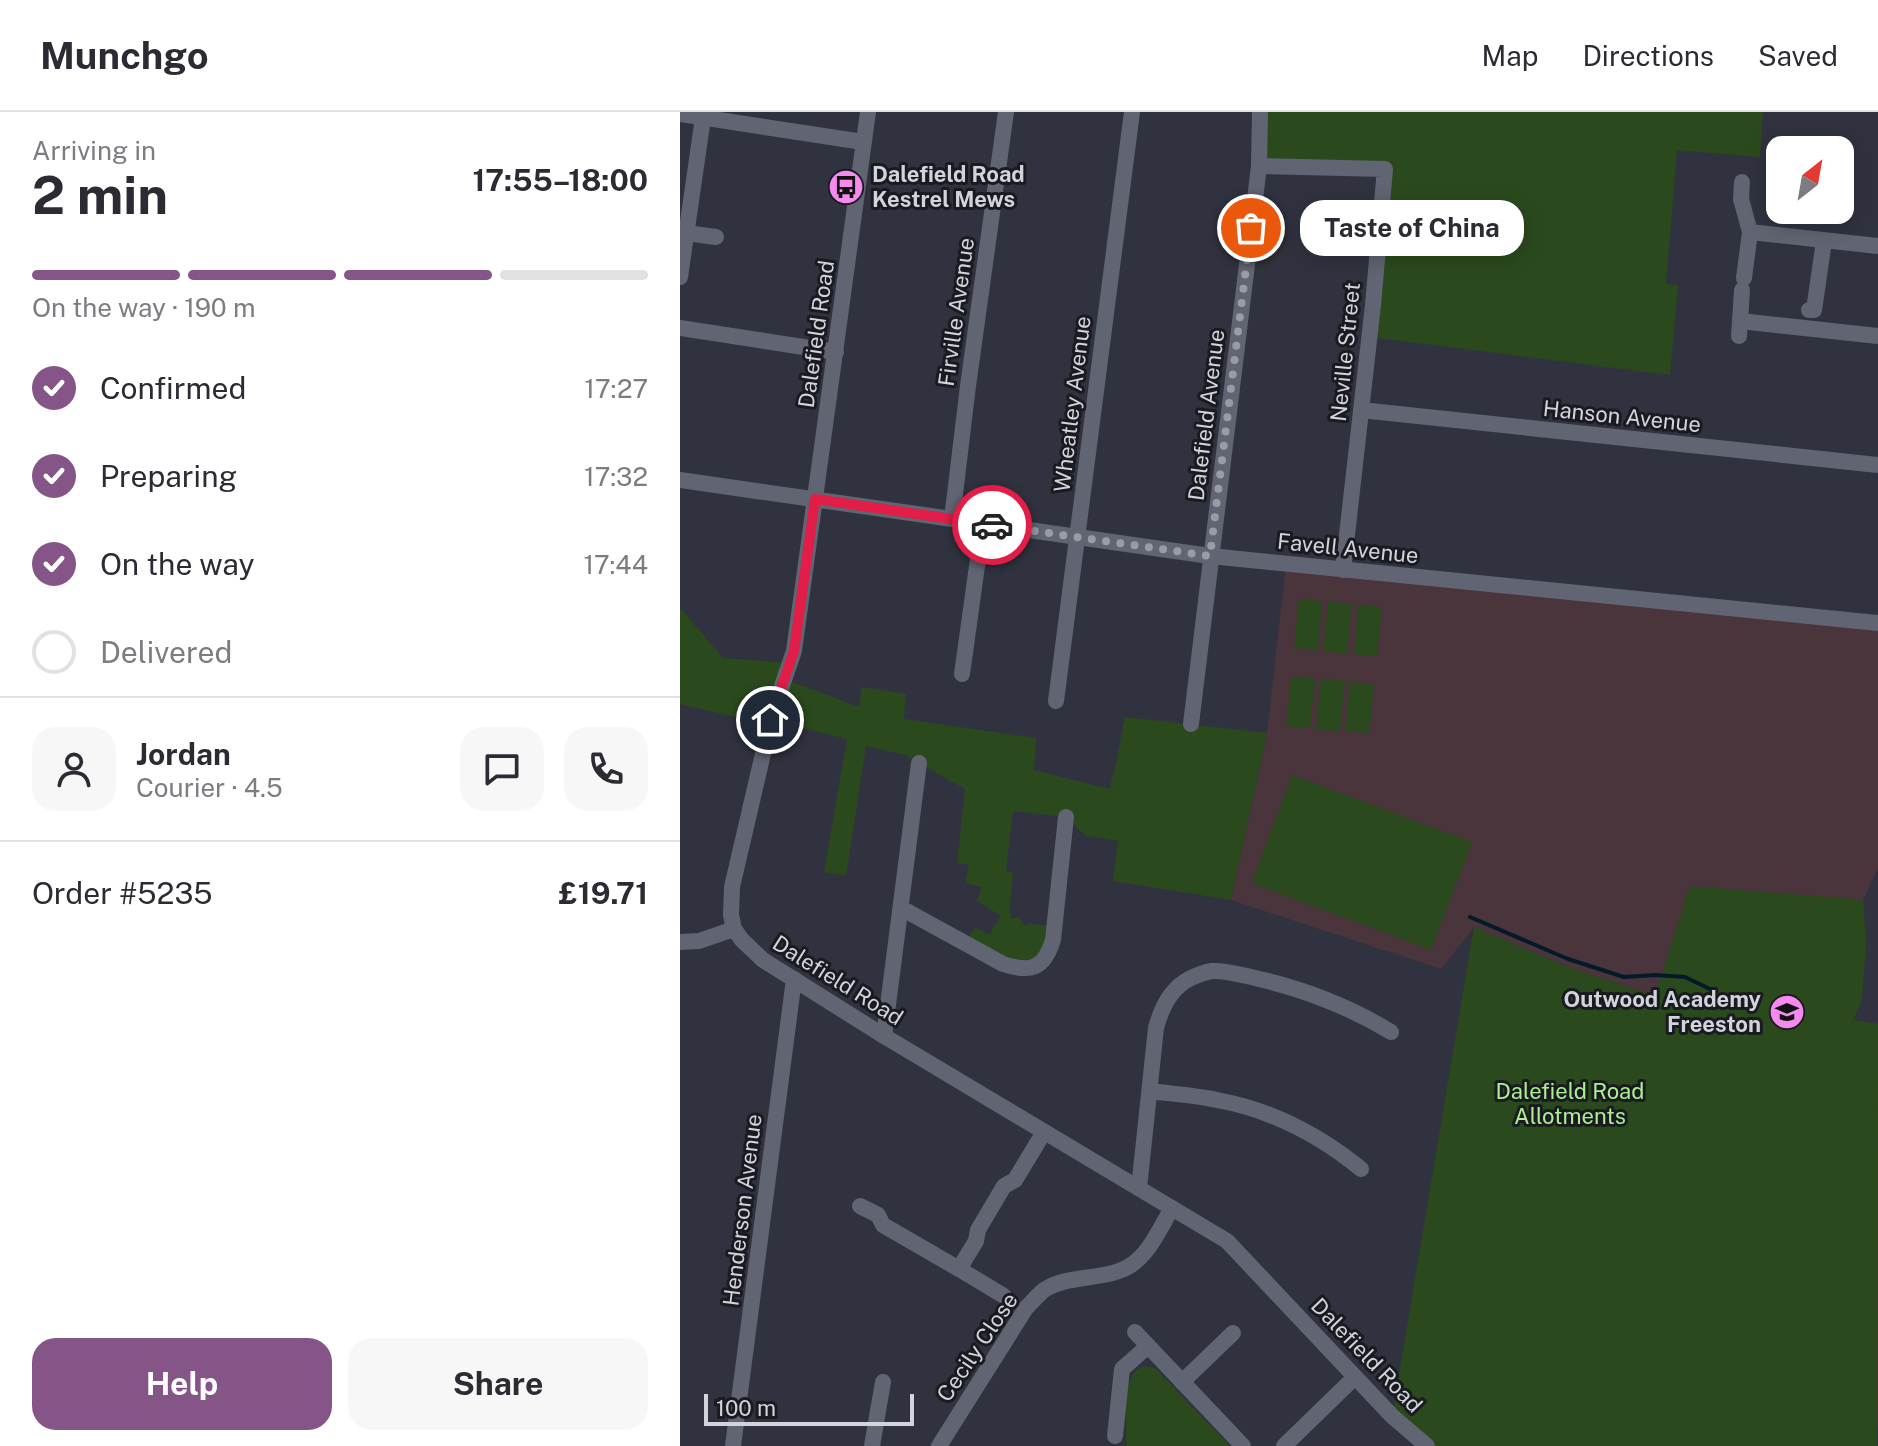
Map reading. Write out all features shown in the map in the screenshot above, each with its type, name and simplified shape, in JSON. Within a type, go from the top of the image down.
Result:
[{"type":"street","name":"Dalefield Road","points":[[868,112],[794,651],[771,718],[732,887],[734,929],[763,960],[1227,1241],[1392,1416],[1427,1446]]},
{"type":"street","name":"Firville Avenue","points":[[952,519],[1006,112]]},
{"type":"street","name":"Wheatley Avenue","points":[[1056,701],[1132,112]]},
{"type":"street","name":"Dalefield Avenue","points":[[1191,724],[1259,166],[1260,112]]},
{"type":"street","points":[[680,114],[863,142]]},
{"type":"street","points":[[680,277],[703,118]]},
{"type":"street","name":"Neville Street","points":[[1259,166],[1385,169],[1343,570]]},
{"type":"street","points":[[1742,182],[1741,199],[1750,232],[1739,328],[1878,336]]},
{"type":"street","points":[[1750,232],[1878,246]]},
{"type":"street","points":[[686,233],[716,237]]},
{"type":"street","points":[[1809,310],[1814,310],[1824,241]]},
{"type":"street","points":[[680,328],[836,352]]},
{"type":"street","name":"Hanson Avenue","points":[[1361,410],[1878,465]]},
{"type":"street","name":"Favell Avenue","points":[[680,480],[1210,556],[1878,623]]},
{"type":"street","points":[[962,674],[983,523]]},
{"type":"street","points":[[884,1036],[919,763]]},
{"type":"street","points":[[901,908],[1003,964],[1031,969],[1042,963],[1053,940],[1066,817]]},
{"type":"street","points":[[680,942],[699,941],[734,929]]},
{"type":"street","points":[[1139,1188],[1156,1028],[1162,1009],[1172,993],[1188,979],[1212,971],[1245,975],[1314,994],[1344,1006],[1391,1032]]},
{"type":"street","name":"Henderson Avenue","points":[[733,1446],[794,979]]},
{"type":"street","points":[[1150,1091],[1218,1100],[1284,1119],[1315,1135],[1361,1169]]},
{"type":"street","points":[[959,1269],[1004,1186],[1015,1180],[1044,1132]]},
{"type":"street","points":[[860,1206],[878,1215],[883,1225],[1004,1296]]},
{"type":"street","name":"Cecily Close","points":[[939,1446],[1026,1308],[1045,1290],[1069,1280],[1128,1267],[1144,1253],[1172,1208]]},
{"type":"street","points":[[1135,1332],[1243,1446]]},
{"type":"street","points":[[1182,1382],[1222,1338]]},
{"type":"street","points":[[1115,1436],[1122,1369],[1148,1346]]},
{"type":"street","points":[[1284,1446],[1355,1377]]},
{"type":"street","points":[[872,1446],[883,1382]]},
{"type":"shaded area","name":"Outwood Academy Freeston","points":[[1286,564],[1878,623],[1878,868],[1863,900],[1866,941],[1862,999],[1853,1020],[1878,1024],[1878,1429],[1655,997],[1571,968],[1474,927],[1441,969],[1231,900],[1267,733]]},
{"type":"green space","points":[[1260,112],[1763,112],[1760,157],[1677,150],[1666,284],[1678,285],[1670,375],[1369,337],[1385,169],[1259,166]]},
{"type":"green space","points":[[1299,599],[1322,601],[1318,650],[1294,648]]},
{"type":"green space","points":[[1328,602],[1352,604],[1347,654],[1323,651]]},
{"type":"green space","points":[[1358,605],[1382,607],[1377,656],[1354,654]]},
{"type":"green space","points":[[680,608],[723,658],[789,663],[784,679],[859,707],[862,687],[906,694],[904,719],[1036,738],[1034,770],[1109,789],[1125,717],[1267,733],[1231,900],[1113,881],[1118,841],[1086,836],[1066,817],[1013,811],[1006,871],[1013,873],[1011,919],[1019,917],[1024,926],[1055,926],[1031,969],[966,943],[975,927],[989,935],[1001,916],[977,901],[982,887],[965,883],[969,865],[957,863],[965,789],[905,755],[866,746],[846,876],[824,872],[847,739],[771,720],[769,725],[680,704]]},
{"type":"green space","points":[[1291,676],[1315,679],[1310,728],[1286,726]]},
{"type":"green space","points":[[1321,679],[1345,681],[1340,731],[1316,729]]},
{"type":"green space","points":[[1350,682],[1374,684],[1369,733],[1345,731]]},
{"type":"green space","points":[[1292,775],[1472,842],[1431,950],[1252,883]]},
{"type":"green space","name":"Dalefield Road Allotments","points":[[1690,886],[1863,900],[1866,941],[1862,999],[1853,1020],[1878,1024],[1877,1446],[1427,1446],[1392,1416],[1474,927],[1571,968],[1655,996]]},
{"type":"green space","points":[[1142,1366],[1155,1368],[1230,1446],[1126,1446],[1126,1387]]},
{"type":"waterway","points":[[1470,917],[1568,959],[1624,977],[1685,977],[1712,990]]},
{"type":"way so far","points":[[992,525],[1210,556],[1251,228]]},
{"type":"place","name":"Dalefield Road Kestrel Mews","points":[[846,187]]},
{"type":"place","name":"Taste of China","points":[[1251,228]]},
{"type":"place","name":"Outwood Academy Freeston","points":[[1787,1012]]},
{"type":"route","points":[[770,720],[794,651],[815,499],[992,525]]}]
